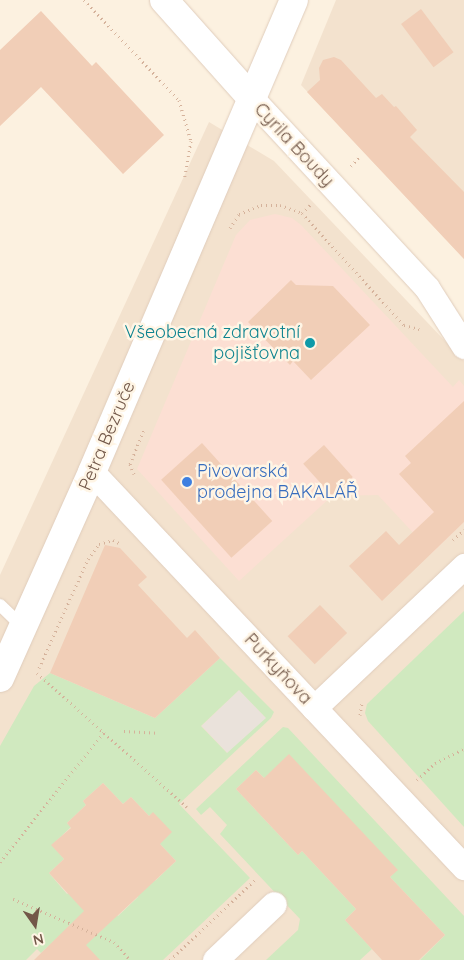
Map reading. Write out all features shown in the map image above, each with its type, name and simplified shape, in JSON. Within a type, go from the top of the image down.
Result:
[{"type":"street","name":"Cyrila Boudy","points":[[164,0],[253,100],[427,288],[464,346]]},
{"type":"street","name":"Petra Bezruče","points":[[0,678],[92,472],[253,100],[291,1]]},
{"type":"street","name":"Cyrila Boudy","points":[[427,288],[464,312]]},
{"type":"street","name":"Purkyňova","points":[[92,472],[464,867]]},
{"type":"street","points":[[314,708],[464,566]]},
{"type":"street","points":[[215,960],[274,904]]},
{"type":"lane","points":[[0,605],[24,627]]},
{"type":"path","points":[[84,0],[179,100],[191,142],[183,184],[211,197],[240,214]]},
{"type":"path","points":[[228,230],[240,214],[261,205],[280,204],[302,213],[404,325],[426,330]]},
{"type":"path","points":[[135,477],[130,464],[145,428]]},
{"type":"path","points":[[450,543],[464,530]]},
{"type":"path","points":[[39,668],[88,559],[99,544],[113,540],[126,547]]},
{"type":"path","points":[[37,673],[187,807]]},
{"type":"path","points":[[361,719],[360,706],[364,700]]},
{"type":"path","points":[[124,731],[157,733]]},
{"type":"path","points":[[0,862],[104,732]]},
{"type":"path","points":[[416,781],[435,763],[464,749]]},
{"type":"path","points":[[411,775],[422,788]]},
{"type":"path","points":[[170,960],[256,879]]},
{"type":"path","points":[[13,899],[114,942],[130,960]]},
{"type":"shaded area","points":[[336,0],[464,0],[464,259],[301,85]]},
{"type":"shaded area","points":[[209,122],[274,161],[464,361],[464,960],[0,960],[0,575]]},
{"type":"shaded area","points":[[275,214],[292,218],[301,225],[453,387],[459,380],[464,386],[464,522],[432,553],[378,495],[332,496],[239,581],[137,469],[236,235],[250,220]]},
{"type":"shaded area","points":[[239,690],[266,718],[229,754],[202,726]]},
{"type":"green space","points":[[464,611],[464,827],[368,721],[365,713],[367,704]]},
{"type":"green space","points":[[220,658],[274,712],[271,718],[179,804],[250,878],[163,960],[100,960],[60,935],[41,953],[37,949],[26,960],[0,960],[0,746],[34,686],[50,673],[155,718]],"holes":[[[239,690],[266,718],[227,753],[201,726]],[[103,783],[123,804],[131,797],[149,816],[153,813],[160,844],[176,861],[156,880],[134,893],[138,897],[118,916],[101,899],[71,891],[67,894],[49,873],[64,859],[52,845],[71,827],[67,823],[86,805],[83,801]]]},
{"type":"green space","points":[[283,727],[288,728],[464,916],[464,960],[420,960],[445,935],[390,877],[397,870],[264,778],[256,770],[236,789],[298,855],[302,851],[356,909],[345,920],[372,949],[360,960],[266,960],[298,930],[300,919],[220,834],[227,825],[210,807],[201,815],[196,809]]},
{"type":"building","points":[[421,9],[453,52],[434,67],[401,24]]},
{"type":"building","points":[[41,11],[92,66],[96,62],[164,135],[123,174],[41,87],[0,126],[0,50]]},
{"type":"building","points":[[334,57],[341,60],[376,98],[382,94],[394,107],[396,106],[417,130],[410,137],[464,192],[464,259],[307,92],[320,80],[319,68],[323,60]]},
{"type":"building","name":"Všeobecná zdravotní pojišťovna","points":[[291,280],[296,285],[333,286],[370,325],[311,380],[293,361],[290,365],[248,322]]},
{"type":"building","points":[[464,401],[464,522],[382,601],[349,566],[386,531],[399,545],[434,512],[399,474],[411,463],[405,456]]},
{"type":"building","points":[[202,443],[272,521],[231,558],[161,480]]},
{"type":"building","points":[[324,445],[353,477],[332,496],[303,464]]},
{"type":"building","points":[[105,545],[120,548],[147,577],[138,585],[187,638],[195,630],[220,658],[155,718],[50,673]]},
{"type":"building","points":[[320,605],[347,633],[315,664],[288,636]]},
{"type":"building","points":[[289,754],[398,870],[390,877],[445,935],[419,960],[382,960],[345,920],[356,909],[302,851],[298,855],[236,789],[256,770],[264,778]]},
{"type":"building","points":[[103,783],[123,804],[131,797],[149,816],[153,812],[172,832],[160,844],[176,861],[86,945],[100,960],[34,960],[84,911],[49,873],[64,859],[51,845],[71,828],[67,823],[86,805],[83,801]]},
{"type":"place","name":"Všeobecná zdravotní pojišťovna","points":[[310,343]]},
{"type":"place","name":"Pivovarská prodejna BAKALÁŘ","points":[[187,482]]}]
